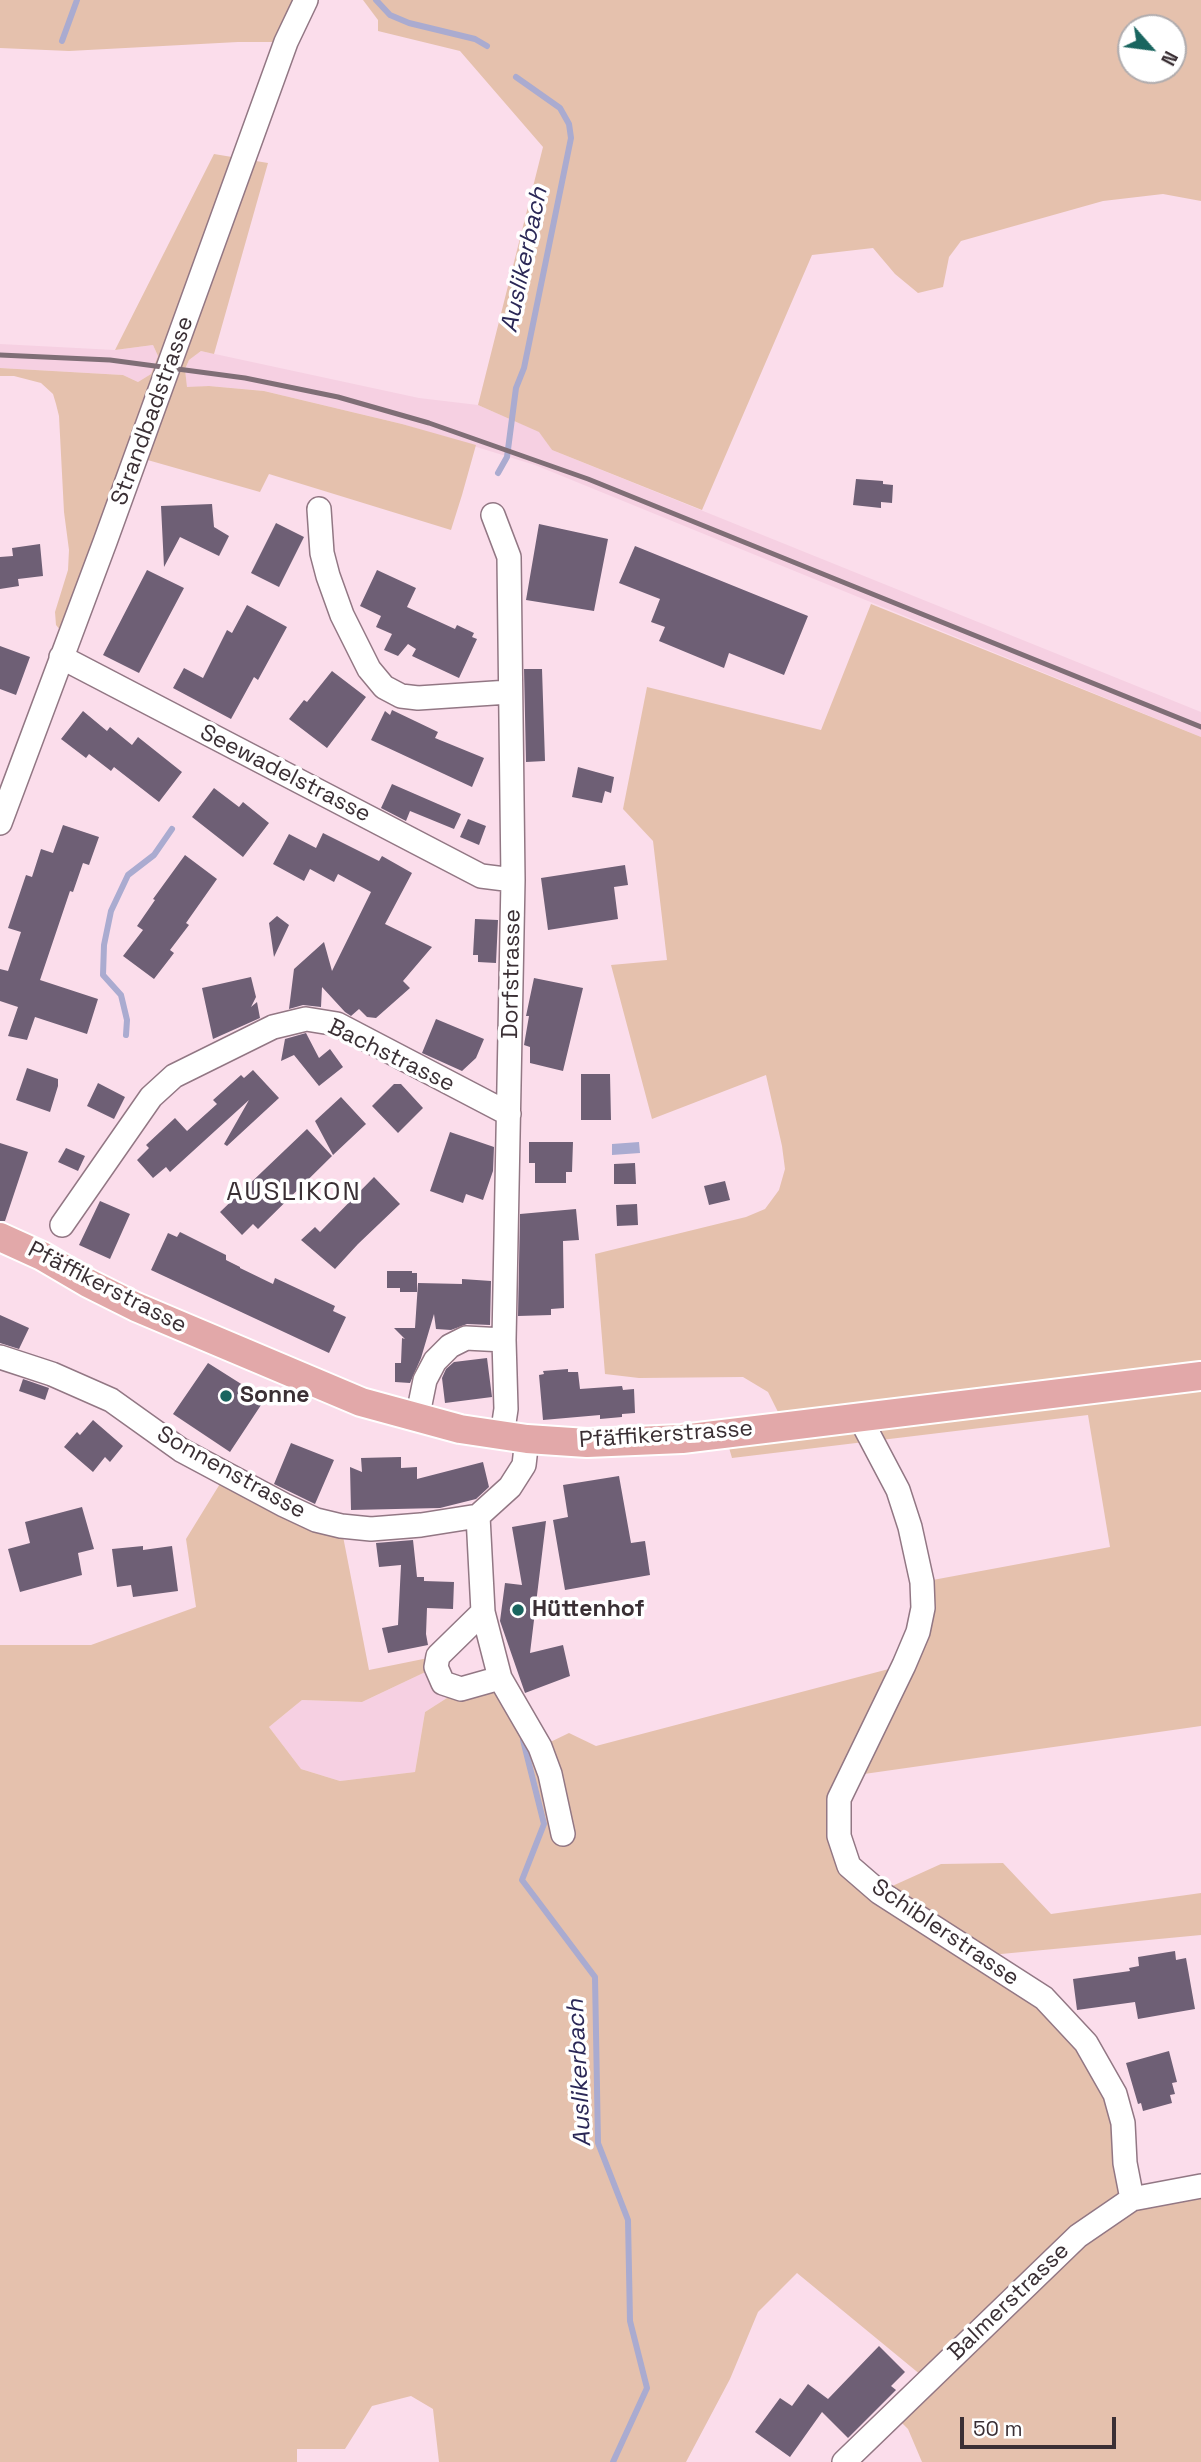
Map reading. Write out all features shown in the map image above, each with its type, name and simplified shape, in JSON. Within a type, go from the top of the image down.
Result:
[{"type":"main road","name":"Pfäffikerstrasse","points":[[0,1237],[43,1256],[88,1283],[157,1316],[360,1402],[417,1419],[514,1437],[587,1443],[639,1442],[1201,1376]]},
{"type":"street","name":"Strandbadstrasse","points":[[0,823],[106,542],[286,42],[306,0]]},
{"type":"street","points":[[319,509],[322,553],[342,615],[369,669],[384,687],[401,696],[418,698],[509,692]]},
{"type":"street","name":"Dorfstrasse","points":[[478,1516],[510,1487],[524,1465],[506,1409],[504,1339],[513,880],[509,557],[493,515]]},
{"type":"street","name":"Seewadelstrasse","points":[[61,657],[481,876],[513,880]]},
{"type":"street","name":"Bachstrasse","points":[[62,1225],[150,1097],[174,1076],[273,1027],[306,1019],[337,1024],[509,1114]]},
{"type":"street","points":[[417,1419],[425,1380],[435,1361],[450,1346],[466,1338],[504,1339]]},
{"type":"street","name":"Sonnenstrasse","points":[[0,1357],[52,1374],[111,1400],[181,1450],[284,1506],[316,1520],[371,1529],[478,1516]]},
{"type":"street","name":"Schiblerstrasse","points":[[860,1418],[874,1441],[902,1503],[922,1582],[923,1608],[918,1632],[904,1665],[839,1799],[839,1836],[849,1866],[879,1892],[1044,1998],[1086,2043],[1115,2094],[1123,2123],[1125,2163],[1132,2199]]},
{"type":"street","points":[[478,1516],[483,1612],[500,1678],[540,1747],[550,1774],[563,1834]]},
{"type":"street","points":[[483,1612],[438,1656],[436,1667],[443,1683],[461,1689],[500,1678]]},
{"type":"street","name":"Balmerstrasse","points":[[844,2462],[1078,2236],[1132,2199],[1201,2186]]},
{"type":"shaded area","points":[[0,0],[306,0],[286,42],[69,51],[0,48]]},
{"type":"shaded area","points":[[363,0],[1201,0],[1201,201],[1163,194],[1103,201],[961,241],[949,257],[943,287],[918,293],[895,274],[873,248],[812,255],[702,510],[552,450],[539,432],[478,405],[543,147],[460,51],[378,31],[378,20]]},
{"type":"shaded area","points":[[214,154],[268,163],[214,354],[201,351],[189,360],[185,369],[187,387],[209,386],[264,391],[476,445],[462,495],[451,530],[269,474],[260,492],[137,457],[68,639],[56,625],[55,612],[68,570],[69,550],[56,404],[53,394],[41,383],[14,376],[0,376],[0,368],[123,375],[138,382],[151,374],[158,356],[153,345],[115,350]]},
{"type":"shaded area","points":[[0,344],[115,350],[153,345],[158,356],[151,374],[138,382],[123,375],[0,368]]},
{"type":"shaded area","points":[[201,351],[419,398],[478,405],[540,432],[552,450],[1201,712],[1201,737],[535,465],[402,424],[264,391],[209,386],[187,388],[185,369],[189,360]]},
{"type":"shaded area","points":[[871,604],[1201,737],[1201,1726],[850,1776],[839,1836],[879,1892],[941,1864],[1003,1863],[1051,1914],[1201,1893],[1201,1935],[980,1956],[1044,1998],[1115,2094],[1132,2199],[1201,2186],[1201,2462],[922,2462],[908,2429],[893,2414],[927,2380],[797,2273],[758,2312],[730,2379],[686,2462],[439,2462],[433,2409],[411,2396],[372,2406],[345,2449],[297,2449],[297,2462],[0,2462],[0,1645],[91,1645],[196,1607],[186,1539],[226,1474],[341,1526],[369,1670],[438,1656],[436,1667],[362,1702],[302,1700],[269,1727],[301,1769],[340,1781],[415,1772],[425,1712],[461,1689],[500,1678],[540,1747],[569,1733],[596,1746],[904,1665],[922,1582],[1110,1547],[1088,1415],[732,1458],[725,1434],[785,1426],[768,1392],[743,1377],[639,1378],[605,1374],[595,1254],[746,1217],[765,1209],[779,1190],[785,1169],[766,1075],[652,1119],[611,965],[667,960],[653,841],[623,809],[647,687],[821,730]]},
{"type":"shaded area","points":[[436,1667],[461,1689],[425,1712],[415,1772],[340,1781],[301,1769],[269,1727],[302,1700],[362,1702]]},
{"type":"water","points":[[639,1142],[640,1153],[612,1155],[612,1144]]},
{"type":"building","points":[[856,479],[883,481],[883,484],[893,485],[892,503],[881,502],[881,508],[853,505]]},
{"type":"building","points":[[212,504],[214,527],[229,536],[219,556],[180,537],[164,567],[161,506]]},
{"type":"building","points":[[276,523],[304,537],[279,587],[251,573]]},
{"type":"building","points":[[539,524],[608,539],[594,611],[526,600]]},
{"type":"building","points":[[40,544],[43,576],[18,579],[19,586],[0,589],[0,557],[13,556],[12,548]]},
{"type":"building","points":[[635,546],[808,616],[784,675],[729,653],[724,668],[659,641],[665,627],[651,622],[660,599],[619,583]]},
{"type":"building","points":[[147,570],[184,588],[139,673],[103,655]]},
{"type":"building","points":[[377,570],[416,588],[407,607],[455,629],[457,625],[474,633],[472,637],[477,639],[459,678],[412,656],[416,649],[408,644],[398,656],[384,650],[392,634],[376,627],[381,616],[360,606]]},
{"type":"building","points":[[247,605],[287,627],[258,680],[254,677],[231,719],[173,688],[184,668],[203,678],[227,630],[232,633]]},
{"type":"building","points":[[0,646],[30,657],[16,695],[0,689]]},
{"type":"building","points":[[524,669],[542,669],[545,761],[526,762]]},
{"type":"building","points":[[332,671],[366,697],[327,748],[289,719]]},
{"type":"building","points":[[392,710],[438,732],[435,738],[484,758],[472,787],[371,740],[385,711],[390,715]]},
{"type":"building","points":[[83,711],[107,731],[110,727],[132,745],[138,737],[182,772],[159,802],[114,767],[111,771],[89,754],[86,758],[61,739]]},
{"type":"building","points":[[578,767],[614,777],[611,793],[605,791],[602,803],[572,797]]},
{"type":"building","points":[[392,784],[461,814],[454,829],[410,811],[406,821],[381,808]]},
{"type":"building","points":[[214,788],[239,807],[243,802],[269,823],[243,857],[192,817]]},
{"type":"building","points":[[468,819],[486,826],[479,845],[460,837]]},
{"type":"building","points":[[63,825],[99,837],[89,865],[83,863],[73,892],[70,891],[40,980],[98,999],[87,1034],[35,1017],[27,1040],[8,1036],[18,1007],[0,1001],[0,969],[8,971],[21,932],[8,928],[26,875],[32,877],[41,849],[53,853]]},
{"type":"building","points":[[323,833],[379,861],[382,856],[412,873],[385,924],[432,947],[403,981],[410,988],[376,1018],[367,1017],[359,1009],[351,1016],[322,987],[321,1007],[303,1005],[289,1009],[294,969],[324,942],[332,971],[371,892],[338,874],[334,882],[310,869],[304,881],[273,864],[289,834],[316,848]]},
{"type":"building","points":[[185,855],[217,879],[170,950],[174,953],[154,979],[123,956],[143,930],[137,926],[155,900],[153,899]]},
{"type":"building","points":[[625,865],[628,885],[614,887],[618,919],[548,930],[541,878]]},
{"type":"building","points":[[277,916],[289,925],[274,957],[269,923]]},
{"type":"building","points":[[475,919],[498,920],[496,963],[478,962],[478,955],[473,955]]},
{"type":"building","points":[[251,977],[256,997],[251,1007],[257,1002],[260,1018],[213,1039],[202,988]]},
{"type":"building","points":[[534,978],[583,988],[563,1071],[530,1063],[530,1047],[524,1045],[529,1016],[526,1016]]},
{"type":"building","points":[[436,1019],[484,1039],[476,1058],[462,1071],[422,1053]]},
{"type":"building","points":[[306,1033],[319,1058],[330,1049],[343,1067],[319,1086],[294,1055],[281,1061],[285,1039]]},
{"type":"building","points":[[27,1068],[58,1079],[50,1112],[16,1100]]},
{"type":"building","points":[[253,1070],[279,1098],[227,1146],[224,1144],[249,1100],[170,1172],[166,1167],[153,1178],[137,1160],[149,1148],[146,1145],[175,1118],[187,1131],[217,1104],[213,1100],[241,1075],[244,1078]]},
{"type":"building","points":[[581,1074],[610,1074],[611,1120],[581,1120]]},
{"type":"building","points":[[98,1083],[125,1097],[114,1119],[87,1106]]},
{"type":"building","points":[[394,1084],[401,1084],[423,1108],[398,1133],[372,1106]]},
{"type":"building","points":[[341,1097],[366,1124],[333,1155],[315,1121]]},
{"type":"building","points":[[307,1129],[332,1156],[258,1229],[253,1224],[242,1235],[220,1212]]},
{"type":"building","points":[[450,1132],[494,1147],[493,1171],[483,1200],[466,1194],[463,1203],[430,1191]]},
{"type":"building","points":[[529,1142],[573,1142],[572,1172],[566,1172],[566,1183],[535,1183],[535,1163],[529,1163]]},
{"type":"building","points":[[0,1143],[28,1152],[5,1221],[0,1221]]},
{"type":"building","points":[[66,1148],[85,1156],[78,1171],[58,1162]]},
{"type":"building","points":[[635,1163],[636,1184],[614,1184],[614,1164]]},
{"type":"building","points":[[374,1177],[400,1204],[335,1269],[301,1240],[315,1227],[320,1232]]},
{"type":"building","points":[[725,1181],[730,1200],[709,1205],[704,1186]]},
{"type":"building","points":[[100,1201],[130,1214],[110,1259],[79,1245]]},
{"type":"building","points":[[637,1204],[638,1225],[617,1226],[616,1205]]},
{"type":"building","points":[[576,1209],[579,1240],[563,1241],[564,1308],[551,1309],[551,1315],[518,1316],[520,1214]]},
{"type":"building","points":[[180,1232],[226,1255],[226,1260],[273,1284],[275,1278],[335,1306],[333,1311],[346,1317],[329,1353],[151,1270],[168,1233],[177,1237]]},
{"type":"building","points":[[387,1271],[417,1273],[417,1292],[400,1292],[400,1288],[387,1288]]},
{"type":"building","points":[[462,1279],[491,1281],[490,1325],[467,1324],[451,1330],[436,1329],[434,1314],[421,1358],[410,1383],[395,1382],[395,1363],[401,1363],[402,1338],[405,1339],[394,1328],[415,1328],[418,1283],[462,1284]]},
{"type":"building","points":[[0,1315],[29,1328],[19,1349],[0,1343]]},
{"type":"building","points":[[487,1358],[492,1397],[445,1403],[442,1378],[446,1369],[454,1362]]},
{"type":"building","name":"Sonne","points":[[208,1363],[265,1399],[230,1452],[173,1414]]},
{"type":"building","points":[[568,1369],[568,1372],[578,1372],[580,1389],[622,1386],[623,1390],[634,1389],[635,1413],[600,1419],[600,1415],[543,1420],[539,1375],[544,1374],[543,1371]]},
{"type":"building","points":[[23,1379],[49,1388],[45,1400],[19,1391]]},
{"type":"building","points":[[93,1420],[123,1446],[110,1462],[105,1457],[93,1472],[64,1447],[77,1432],[80,1435]]},
{"type":"building","points":[[291,1443],[334,1460],[315,1504],[274,1484]]},
{"type":"building","points":[[401,1457],[401,1468],[417,1467],[417,1479],[483,1462],[489,1487],[476,1499],[440,1508],[351,1510],[350,1467],[362,1472],[361,1458]]},
{"type":"building","points":[[619,1476],[631,1543],[645,1541],[650,1575],[565,1590],[553,1520],[568,1517],[563,1485]]},
{"type":"building","points":[[82,1507],[94,1549],[78,1553],[82,1575],[20,1592],[8,1549],[30,1543],[25,1522]]},
{"type":"building","points":[[546,1521],[530,1653],[563,1645],[570,1676],[525,1693],[500,1621],[505,1583],[522,1585],[512,1527]]},
{"type":"building","points":[[413,1540],[417,1577],[424,1577],[424,1581],[454,1582],[453,1609],[427,1608],[428,1645],[388,1653],[382,1628],[398,1625],[401,1565],[379,1567],[376,1543]]},
{"type":"building","points":[[143,1546],[143,1550],[172,1546],[178,1591],[133,1597],[131,1585],[117,1587],[112,1549]]},
{"type":"building","points":[[1175,1951],[1176,1960],[1186,1958],[1195,2009],[1138,2019],[1135,2002],[1077,2010],[1073,1979],[1130,1971],[1129,1968],[1139,1966],[1138,1957]]},
{"type":"building","points":[[1169,2051],[1177,2082],[1172,2083],[1175,2094],[1170,2095],[1172,2103],[1143,2111],[1141,2103],[1138,2104],[1126,2063]]},
{"type":"building","points":[[879,2346],[905,2372],[891,2386],[896,2390],[848,2438],[822,2412],[790,2457],[755,2432],[780,2398],[792,2406],[808,2384],[828,2399]]},
{"type":"waterway","points":[[62,41],[77,0]]},
{"type":"waterway","name":"Auslikerbach","points":[[376,0],[390,15],[409,23],[475,39],[487,46]]},
{"type":"waterway","name":"Auslikerbach","points":[[498,473],[507,457],[516,388],[524,368],[571,138],[569,124],[560,108],[516,77]]},
{"type":"waterway","points":[[126,1035],[127,1020],[121,995],[103,975],[104,945],[111,911],[128,875],[154,855],[172,829]]},
{"type":"waterway","name":"Auslikerbach","points":[[523,1740],[544,1824],[522,1880],[595,1977],[598,2143],[628,2220],[630,2321],[647,2388],[613,2462]]},
{"type":"railway","points":[[0,355],[110,360],[245,378],[338,397],[429,423],[588,479],[1201,727]]},
{"type":"place","name":"Sonne","points":[[226,1396]]},
{"type":"place","name":"Hüttenhof","points":[[518,1610]]},
{"type":"district","name":"AUSLIKON","points":[[294,1193]]}]
